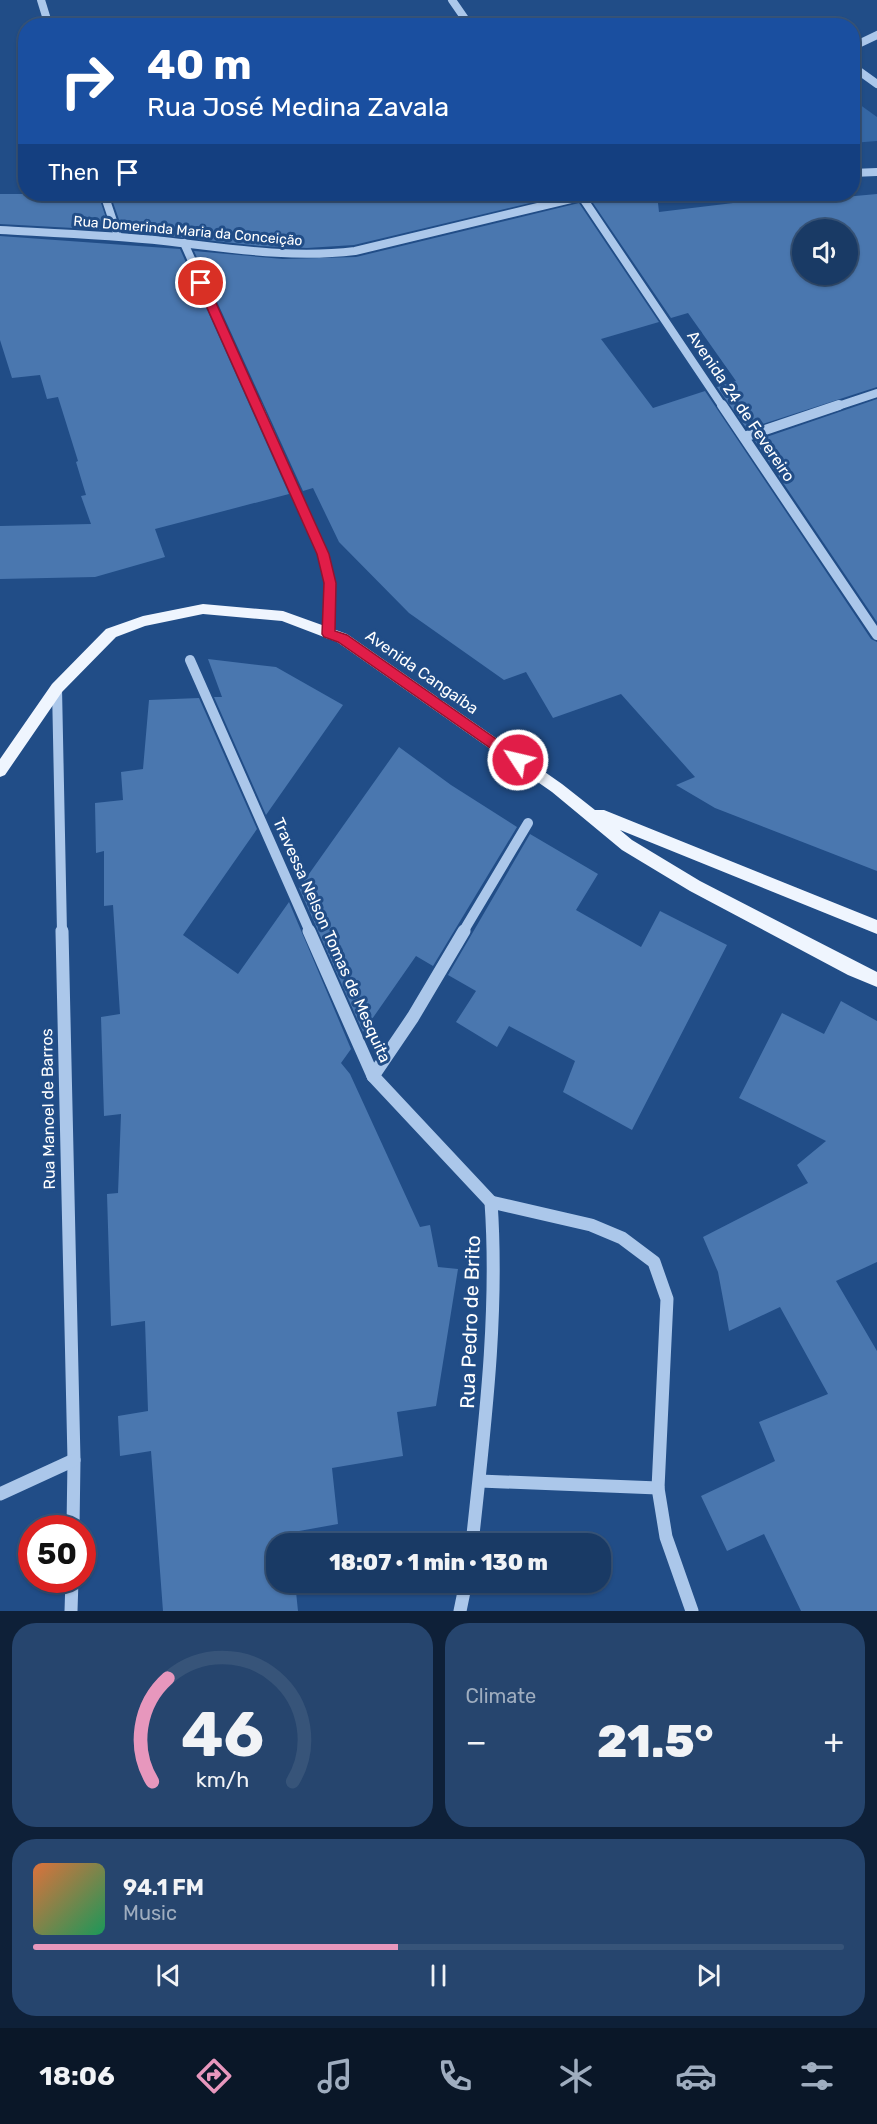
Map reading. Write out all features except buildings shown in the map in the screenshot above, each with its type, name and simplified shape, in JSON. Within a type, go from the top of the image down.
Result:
[{"type":"main road","name":"Avenida Cangaíba","points":[[0,771],[57,688],[111,633],[143,621],[203,609],[283,616],[342,638],[585,810],[627,845],[695,886],[877,980]]},
{"type":"main road","name":"Avenida Cangaíba","points":[[585,810],[877,927]]},
{"type":"street","points":[[41,0],[47,18]]},
{"type":"street","points":[[452,0],[464,18]]},
{"type":"street","points":[[860,43],[877,35]]},
{"type":"street","points":[[860,72],[877,84]]},
{"type":"street","points":[[860,173],[877,172]]},
{"type":"street","points":[[106,201],[118,236]]},
{"type":"street","name":"Rua Domerinda Maria da Conceição","points":[[0,230],[118,236],[289,256],[324,256],[355,251],[560,201]]},
{"type":"street","name":"Avenida 24 de Fevereiro","points":[[589,201],[877,635]]},
{"type":"street","points":[[184,243],[323,554],[330,583],[329,634]]},
{"type":"street","points":[[744,437],[877,393]]},
{"type":"street","name":"Travessa Nelson Tomas de Mesquita","points":[[190,660],[373,1076],[491,1202]]},
{"type":"street","name":"Rua Manoel de Barros","points":[[57,688],[74,1460],[73,1515]]},
{"type":"street","points":[[373,1076],[413,1017],[528,823]]},
{"type":"street","points":[[491,1202],[591,1224],[622,1238],[654,1262],[667,1299],[658,1488],[666,1537],[692,1611]]},
{"type":"street","name":"Rua Pedro de Brito","points":[[473,1533],[480,1481],[495,1259],[491,1202]]},
{"type":"street","points":[[0,1494],[74,1460]]},
{"type":"street","points":[[480,1481],[658,1488]]},
{"type":"street","points":[[71,1611],[72,1593]]},
{"type":"street","points":[[460,1611],[464,1593]]},
{"type":"shaded area","points":[[860,105],[877,117],[877,141],[860,142]]},
{"type":"route","points":[[201,283],[323,554],[330,583],[329,634],[342,638],[518,760]]}]
